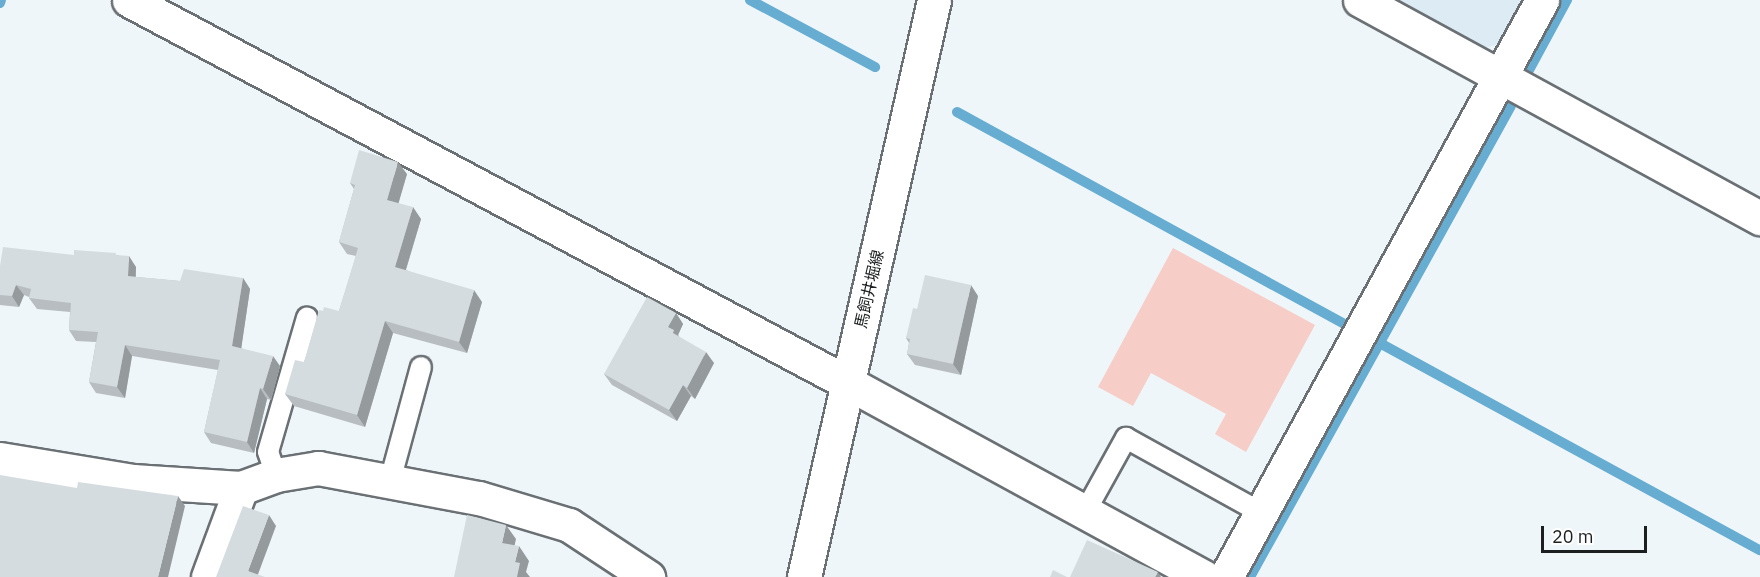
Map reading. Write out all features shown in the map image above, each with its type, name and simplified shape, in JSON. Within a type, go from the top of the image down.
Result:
[{"type":"street","points":[[129,0],[848,383],[1204,577]]},
{"type":"street","name":"馬飼井堀線","points":[[804,577],[934,0]]},
{"type":"street","points":[[1360,0],[1760,218]]},
{"type":"street","points":[[1226,577],[1542,0]]},
{"type":"street","points":[[0,459],[134,481],[241,488],[276,475],[318,468],[390,481],[479,498],[569,525],[648,577]]},
{"type":"street","points":[[208,577],[241,488]]},
{"type":"lane","points":[[276,475],[268,452],[307,318]]},
{"type":"lane","points":[[390,481],[421,368]]},
{"type":"lane","points":[[1085,512],[1126,438],[1262,513]]},
{"type":"shaded area","points":[[1392,0],[1525,0],[1502,43],[1482,49]]},
{"type":"shaded area","points":[[1173,248],[1315,325],[1246,452],[1215,434],[1226,414],[1151,373],[1133,406],[1098,387]]},
{"type":"building","points":[[359,150],[398,162],[387,200],[413,207],[395,267],[474,290],[459,342],[385,321],[357,415],[285,394],[295,360],[304,362],[319,310],[323,311],[324,307],[339,311],[358,248],[339,242],[355,185],[350,183]]},
{"type":"building","points":[[3,247],[74,255],[74,250],[129,256],[128,276],[180,281],[184,269],[243,278],[232,346],[273,356],[263,389],[260,388],[247,442],[204,432],[220,360],[125,345],[117,387],[89,382],[98,332],[69,330],[71,303],[29,298],[31,289],[16,285],[12,296],[0,295],[0,266]]},
{"type":"building","points":[[925,275],[971,285],[953,364],[907,354],[910,339],[906,338],[913,308],[917,309]]},
{"type":"building","points":[[647,297],[676,313],[668,327],[674,330],[673,333],[706,352],[687,388],[683,385],[669,410],[604,374]]},
{"type":"building","points":[[0,475],[77,488],[78,482],[178,496],[158,577],[0,577]]},
{"type":"building","points":[[243,506],[269,515],[248,571],[265,577],[216,577]]},
{"type":"building","points":[[467,515],[506,525],[502,543],[519,546],[515,562],[520,563],[517,577],[454,577]]},
{"type":"building","points":[[1087,540],[1158,572],[1155,577],[1070,577]]},
{"type":"building","points":[[1053,570],[1067,577],[1050,577]]},
{"type":"waterway","points":[[750,0],[875,67]]},
{"type":"waterway","points":[[1529,70],[1567,0]]},
{"type":"waterway","points":[[1250,577],[1511,106]]},
{"type":"waterway","points":[[957,112],[1346,325]]},
{"type":"waterway","points":[[1376,341],[1760,550]]}]
